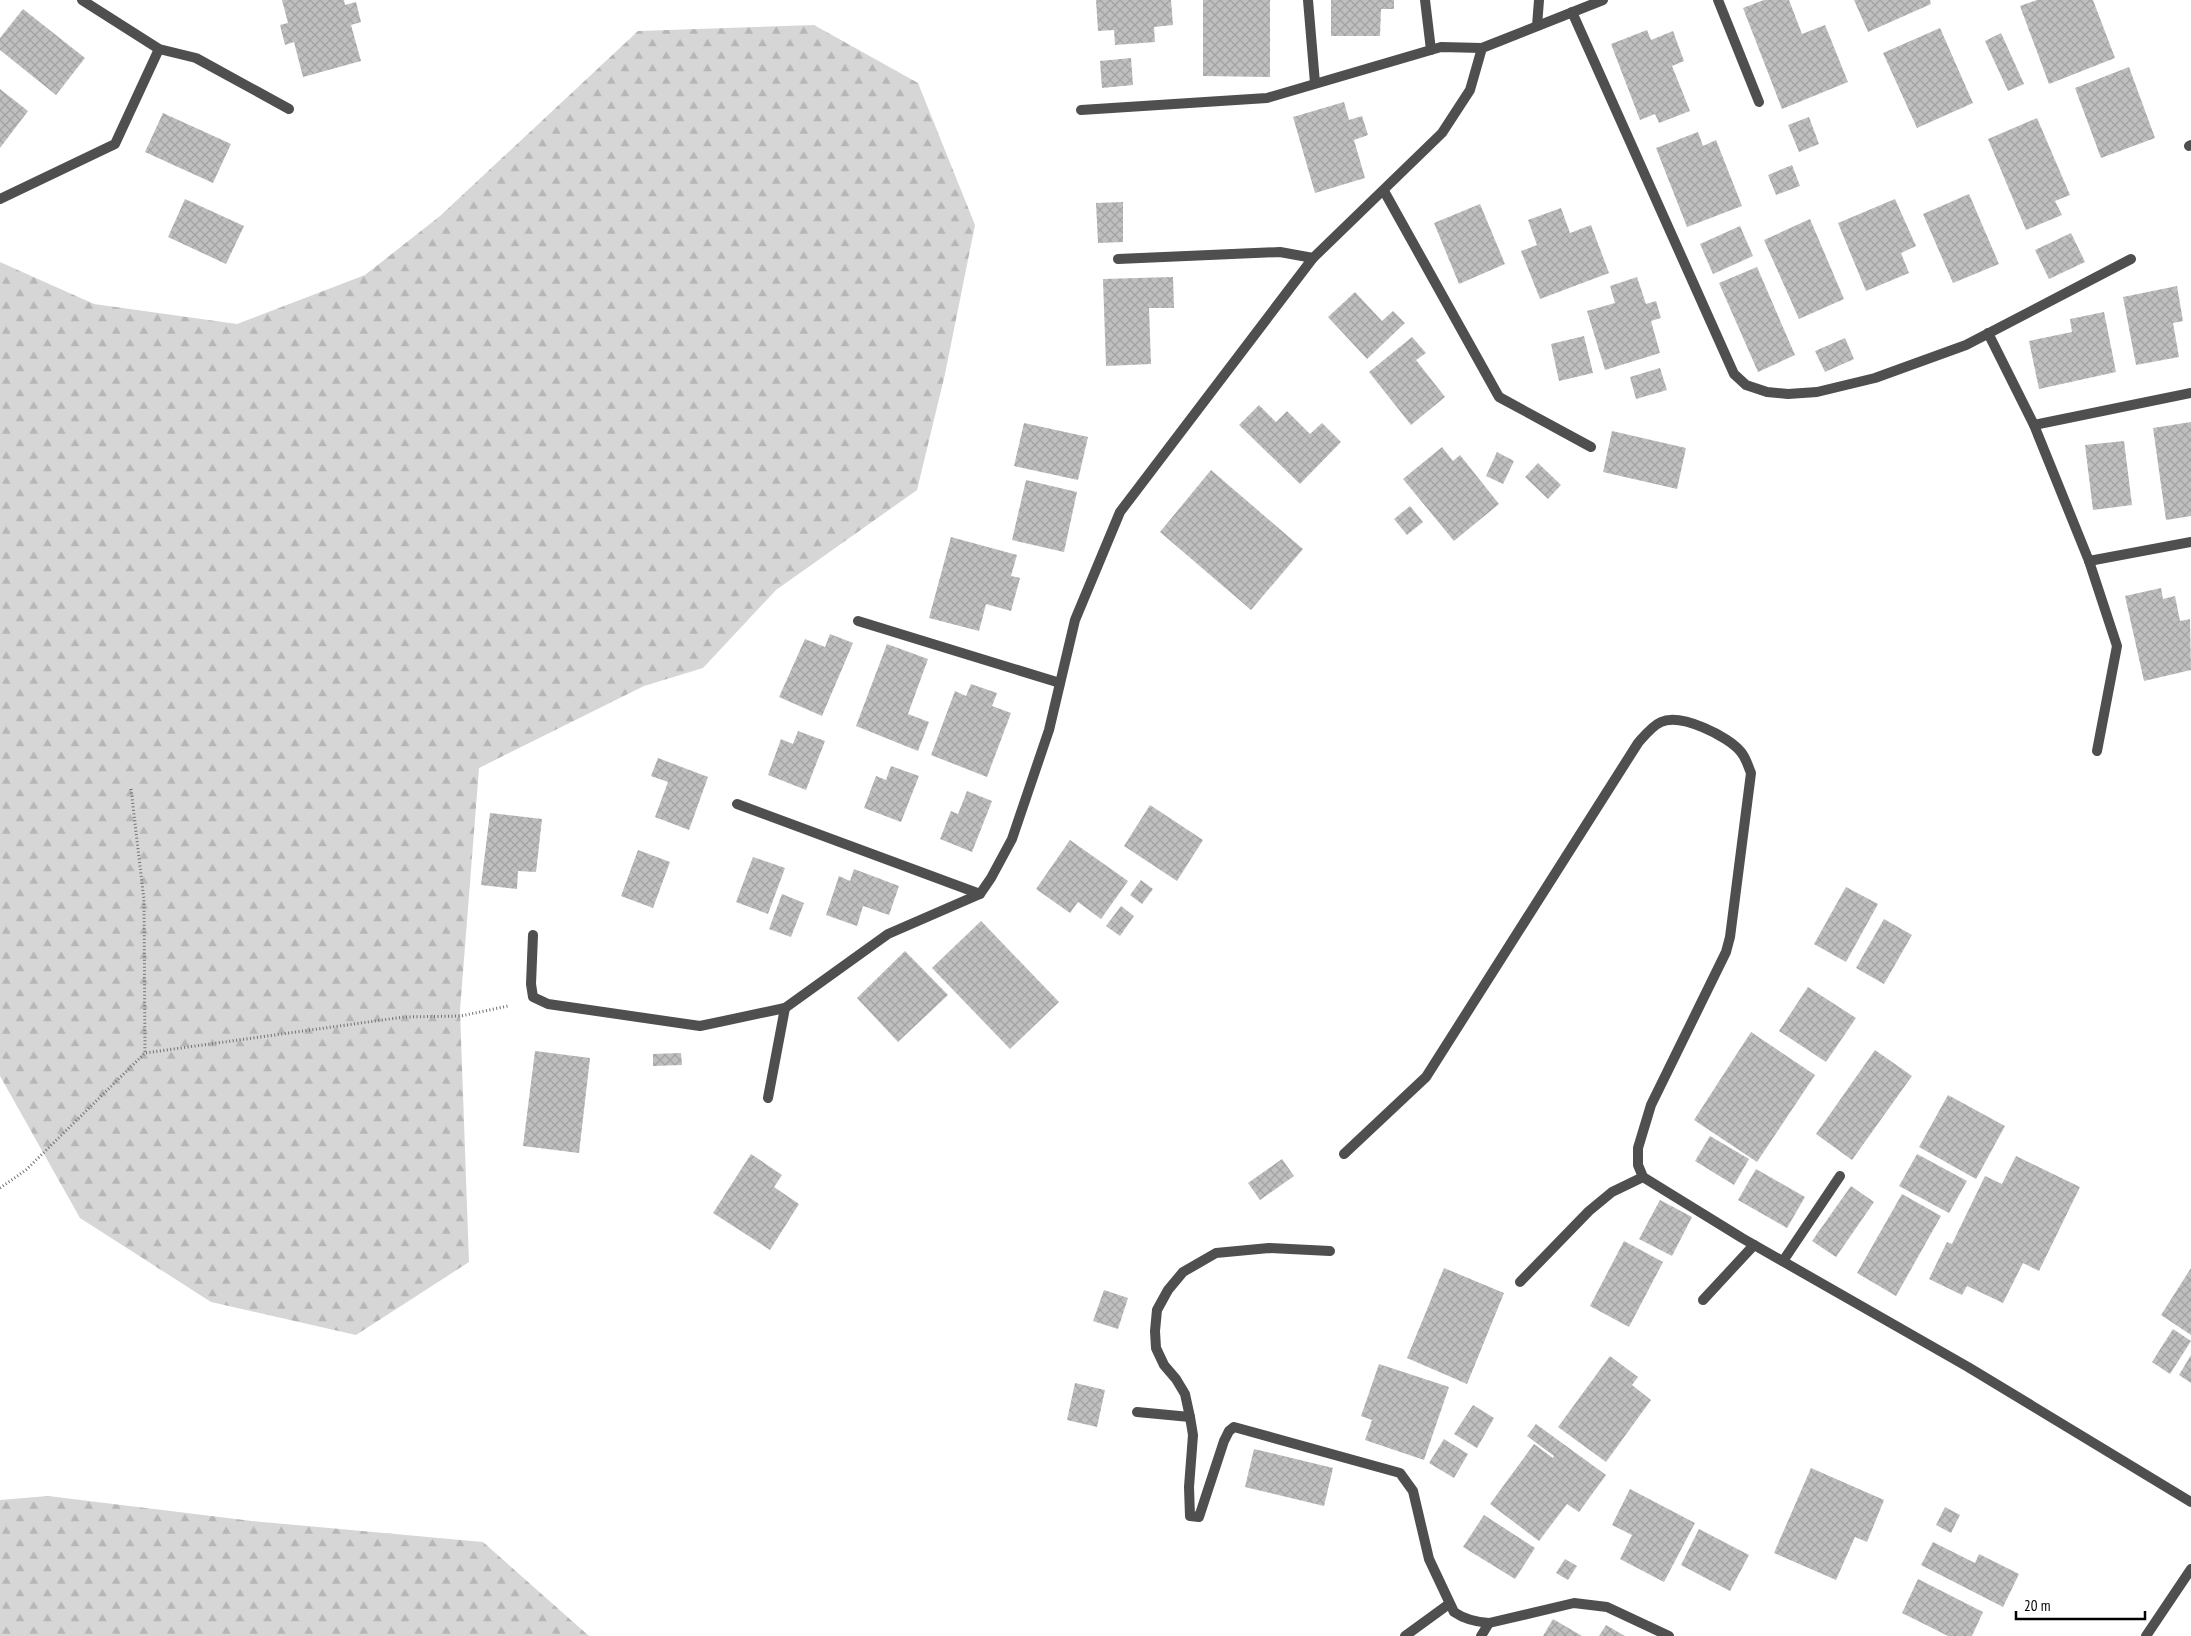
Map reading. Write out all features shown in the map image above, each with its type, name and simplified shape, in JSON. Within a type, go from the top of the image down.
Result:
[{"type":"street","points":[[82,0],[158,49],[196,58],[289,109]]},
{"type":"street","points":[[1308,0],[1315,83]]},
{"type":"street","points":[[1425,0],[1431,50]]},
{"type":"street","points":[[1537,26],[1538,0]]},
{"type":"street","points":[[1081,110],[1267,98],[1441,47],[1482,48],[1603,0]]},
{"type":"street","points":[[1718,0],[1759,102]]},
{"type":"street","points":[[1572,12],[1726,357],[1734,374],[1746,385],[1767,392],[1788,394],[1817,392],[1884,374],[1966,345],[2131,258]]},
{"type":"street","points":[[533,935],[531,984],[533,997],[548,1004],[700,1026],[785,1008],[888,934],[980,894],[1012,839],[1049,730],[1075,620],[1120,512],[1313,258],[1384,192],[1442,133],[1470,90],[1482,48]]},
{"type":"street","points":[[0,199],[115,144],[158,49]]},
{"type":"street","points":[[1384,192],[1499,397],[1591,447]]},
{"type":"street","points":[[1118,259],[1280,252],[1313,258]]},
{"type":"street","points":[[1988,333],[2034,425],[2089,561],[2117,646],[2097,751]]},
{"type":"street","points":[[2034,425],[2191,393]]},
{"type":"street","points":[[2089,561],[2191,542]]},
{"type":"street","points":[[858,621],[1060,683]]},
{"type":"street","points":[[1344,1154],[1426,1077],[1638,742],[1654,725],[1663,720],[1702,727],[1726,737],[1742,753],[1751,773],[1730,938],[1726,952],[1651,1105],[1638,1148],[1638,1165],[1643,1177],[1754,1245],[1968,1367],[2191,1502]]},
{"type":"street","points":[[738,804],[980,894]]},
{"type":"street","points":[[768,1098],[785,1008]]},
{"type":"street","points":[[1783,1261],[1840,1176]]},
{"type":"street","points":[[1520,1282],[1589,1211],[1612,1192],[1643,1177]]},
{"type":"street","points":[[1703,1300],[1754,1245]]},
{"type":"street","points":[[1330,1251],[1269,1248],[1216,1253],[1183,1272],[1168,1290],[1157,1310],[1156,1348],[1164,1365],[1184,1394],[1193,1434],[1189,1487],[1190,1516],[1199,1517],[1224,1441],[1229,1431],[1234,1427],[1400,1473],[1413,1491],[1429,1559],[1449,1604],[1454,1612],[1460,1616],[1489,1623],[1574,1603],[1607,1607],[1669,1636]]},
{"type":"street","points":[[1137,1412],[1190,1418]]},
{"type":"street","points":[[2146,1636],[2191,1569]]},
{"type":"street","points":[[1405,1636],[1449,1604]]},
{"type":"street","points":[[1481,1636],[1489,1623]]},
{"type":"path","points":[[131,789],[144,900],[145,1053]]},
{"type":"path","points":[[0,1188],[26,1170],[145,1053],[404,1018],[461,1016],[539,1000]]},
{"type":"green space","points":[[814,25],[918,83],[975,225],[945,374],[917,490],[776,590],[703,668],[644,686],[479,768],[460,1010],[469,1262],[356,1335],[211,1302],[80,1218],[0,1076],[0,262],[94,304],[237,324],[365,275],[440,216],[638,31]]},
{"type":"green space","points":[[48,1496],[252,1521],[483,1542],[589,1636],[0,1636],[0,1500]]},
{"type":"building","points":[[282,0],[344,0],[345,5],[356,2],[361,22],[351,25],[361,61],[303,77],[294,42],[285,45],[280,25],[288,23]]},
{"type":"building","points":[[1096,0],[1171,0],[1173,25],[1154,27],[1155,42],[1115,45],[1114,30],[1098,31]]},
{"type":"building","points":[[1203,0],[1270,0],[1270,77],[1203,76]]},
{"type":"building","points":[[1331,0],[1394,0],[1394,9],[1381,9],[1380,36],[1331,36]]},
{"type":"building","points":[[1764,0],[1789,0],[1802,34],[1825,25],[1848,82],[1782,109],[1743,8]]},
{"type":"building","points":[[1854,0],[1930,0],[1931,4],[1868,32]]},
{"type":"building","points":[[2037,0],[2093,0],[2115,58],[2049,84],[2020,6]]},
{"type":"building","points":[[23,9],[85,58],[56,95],[0,50],[0,38]]},
{"type":"building","points":[[1940,28],[1973,103],[1917,128],[1883,53]]},
{"type":"building","points":[[1647,30],[1651,40],[1673,31],[1684,61],[1672,66],[1690,111],[1659,123],[1655,114],[1640,120],[1611,44]]},
{"type":"building","points":[[2001,33],[2024,84],[2008,91],[1985,41]]},
{"type":"building","points":[[1131,58],[1133,85],[1102,88],[1100,61]]},
{"type":"building","points":[[2129,67],[2155,138],[2101,158],[2075,88]]},
{"type":"building","points":[[0,89],[28,111],[0,148]]},
{"type":"building","points":[[1344,102],[1349,120],[1362,116],[1368,135],[1354,140],[1365,178],[1315,193],[1293,117]]},
{"type":"building","points":[[163,113],[231,144],[213,183],[145,152]]},
{"type":"building","points":[[1809,117],[1819,144],[1799,152],[1788,125]]},
{"type":"building","points":[[2037,118],[2070,195],[2055,201],[2062,215],[2026,230],[1988,139]]},
{"type":"building","points":[[1698,132],[1703,146],[1716,140],[1742,206],[1687,227],[1656,148]]},
{"type":"building","points":[[1792,165],[1800,186],[1776,195],[1768,175]]},
{"type":"building","points":[[1969,194],[1999,264],[1953,283],[1923,214]]},
{"type":"building","points":[[185,199],[244,226],[226,264],[168,237]]},
{"type":"building","points":[[1895,199],[1916,246],[1901,253],[1909,273],[1866,291],[1838,223]]},
{"type":"building","points":[[1123,202],[1123,242],[1098,243],[1096,203]]},
{"type":"building","points":[[1480,204],[1505,264],[1459,284],[1434,223]]},
{"type":"building","points":[[1561,208],[1570,233],[1591,225],[1609,273],[1540,299],[1521,251],[1537,245],[1528,220]]},
{"type":"building","points":[[1810,219],[1844,299],[1799,319],[1764,240]]},
{"type":"building","points":[[1740,226],[1753,256],[1713,274],[1700,244]]},
{"type":"building","points":[[2071,233],[2085,262],[2049,279],[2035,250]]},
{"type":"building","points":[[1757,267],[1795,355],[1758,372],[1719,283]]},
{"type":"building","points":[[1173,277],[1174,308],[1149,308],[1151,364],[1106,366],[1103,279]]},
{"type":"building","points":[[1637,277],[1646,304],[1656,301],[1661,318],[1651,321],[1660,353],[1605,370],[1587,311],[1615,303],[1610,286]]},
{"type":"building","points":[[2177,286],[2183,321],[2173,323],[2179,357],[2136,365],[2123,297]]},
{"type":"building","points":[[1355,292],[1382,321],[1393,311],[1405,323],[1367,359],[1328,317]]},
{"type":"building","points":[[2104,312],[2116,372],[2039,389],[2029,341],[2072,332],[2070,319]]},
{"type":"building","points":[[1584,336],[1593,373],[1559,381],[1551,344]]},
{"type":"building","points":[[1412,337],[1426,353],[1416,360],[1445,397],[1411,425],[1369,372]]},
{"type":"building","points":[[1845,338],[1854,359],[1825,372],[1815,351]]},
{"type":"building","points":[[1660,368],[1667,390],[1636,399],[1630,377]]},
{"type":"building","points":[[1259,405],[1276,422],[1287,411],[1310,434],[1322,423],[1341,442],[1300,484],[1239,425]]},
{"type":"building","points":[[2191,422],[2191,516],[2166,520],[2153,428]]},
{"type":"building","points":[[1024,423],[1088,437],[1078,480],[1014,466]]},
{"type":"building","points":[[1612,431],[1686,448],[1677,489],[1603,472]]},
{"type":"building","points":[[2124,441],[2132,505],[2093,510],[2085,445]]},
{"type":"building","points":[[1442,447],[1453,461],[1460,455],[1499,504],[1454,541],[1403,479]]},
{"type":"building","points":[[1497,452],[1514,461],[1503,484],[1486,476]]},
{"type":"building","points":[[1538,463],[1561,485],[1548,499],[1525,477]]},
{"type":"building","points":[[1211,470],[1303,549],[1251,610],[1160,532]]},
{"type":"building","points":[[1026,480],[1077,492],[1064,552],[1012,540]]},
{"type":"building","points":[[1410,506],[1423,522],[1407,535],[1394,519]]},
{"type":"building","points":[[951,537],[1017,555],[1011,576],[1020,578],[1011,611],[986,604],[979,631],[929,618]]},
{"type":"building","points":[[2161,588],[2163,599],[2175,596],[2180,621],[2190,619],[2191,670],[2144,681],[2125,596]]},
{"type":"building","points":[[830,634],[853,643],[822,716],[779,697],[805,639],[825,647]]},
{"type":"building","points":[[887,644],[928,659],[908,714],[929,722],[918,751],[856,726]]},
{"type":"building","points":[[971,684],[997,693],[992,706],[1011,713],[987,777],[931,755],[955,691],[966,696]]},
{"type":"building","points":[[798,731],[825,741],[806,790],[768,775],[781,739],[793,744]]},
{"type":"building","points":[[658,758],[708,777],[689,830],[655,817],[668,782],[651,776]]},
{"type":"building","points":[[891,766],[919,776],[901,822],[864,808],[876,776],[886,780]]},
{"type":"building","points":[[967,791],[992,801],[972,852],[940,839],[951,811],[958,814]]},
{"type":"building","points":[[1150,805],[1203,840],[1177,881],[1124,846]]},
{"type":"building","points":[[490,813],[542,819],[536,872],[518,871],[517,889],[481,885]]},
{"type":"building","points":[[1070,840],[1128,881],[1101,919],[1078,902],[1070,913],[1036,889]]},
{"type":"building","points":[[638,850],[670,862],[653,908],[621,896]]},
{"type":"building","points":[[753,857],[785,868],[768,914],[736,902]]},
{"type":"building","points":[[854,869],[899,886],[889,915],[863,906],[857,926],[826,915],[839,876],[850,881]]},
{"type":"building","points":[[1141,880],[1153,889],[1142,904],[1130,895]]},
{"type":"building","points":[[1846,887],[1878,904],[1846,962],[1814,944]]},
{"type":"building","points":[[782,894],[804,903],[791,937],[769,929]]},
{"type":"building","points":[[1121,906],[1134,916],[1120,936],[1106,926]]},
{"type":"building","points":[[1884,919],[1912,935],[1884,984],[1856,968]]},
{"type":"building","points":[[981,921],[1059,1002],[1010,1049],[932,968]]},
{"type":"building","points":[[905,951],[948,995],[898,1042],[857,998]]},
{"type":"building","points":[[1808,987],[1856,1018],[1826,1062],[1779,1031]]},
{"type":"building","points":[[1751,1032],[1815,1075],[1757,1162],[1694,1120]]},
{"type":"building","points":[[1875,1050],[1912,1076],[1852,1160],[1816,1134]]},
{"type":"building","points":[[535,1051],[590,1058],[579,1153],[523,1146]]},
{"type":"building","points":[[681,1053],[682,1065],[653,1066],[653,1054]]},
{"type":"building","points":[[1948,1095],[2005,1126],[1976,1179],[1919,1147]]},
{"type":"building","points":[[1710,1136],[1749,1159],[1734,1185],[1695,1161]]},
{"type":"building","points":[[751,1154],[782,1175],[774,1187],[799,1204],[770,1250],[713,1213]]},
{"type":"building","points":[[1917,1154],[1967,1181],[1949,1213],[1899,1186]]},
{"type":"building","points":[[2016,1156],[2080,1187],[2039,1271],[2023,1263],[2003,1303],[1967,1286],[1962,1295],[1929,1279],[1947,1242],[1952,1244],[1985,1176],[2002,1184]]},
{"type":"building","points":[[1282,1159],[1294,1176],[1260,1200],[1248,1183]]},
{"type":"building","points":[[1756,1169],[1805,1197],[1787,1228],[1738,1200]]},
{"type":"building","points":[[1851,1186],[1874,1202],[1836,1257],[1812,1241]]},
{"type":"building","points":[[1902,1194],[1941,1216],[1896,1296],[1857,1273]]},
{"type":"building","points":[[1660,1200],[1692,1217],[1672,1256],[1639,1239]]},
{"type":"building","points":[[1624,1241],[1663,1262],[1629,1327],[1590,1306]]},
{"type":"building","points":[[1444,1268],[1504,1293],[1467,1384],[1407,1358]]},
{"type":"building","points":[[2191,1268],[2191,1335],[2161,1315]]},
{"type":"building","points":[[1104,1290],[1128,1298],[1118,1329],[1093,1321]]},
{"type":"building","points":[[2173,1329],[2191,1341],[2170,1374],[2152,1362]]},
{"type":"building","points":[[2191,1355],[2191,1383],[2179,1375]]},
{"type":"building","points":[[1610,1356],[1638,1377],[1632,1385],[1651,1400],[1606,1462],[1558,1427]]},
{"type":"building","points":[[1379,1364],[1449,1387],[1424,1460],[1365,1440],[1372,1420],[1361,1416]]},
{"type":"building","points":[[1075,1383],[1105,1390],[1097,1427],[1067,1420]]},
{"type":"building","points":[[1473,1405],[1494,1418],[1477,1448],[1454,1434]]},
{"type":"building","points":[[1536,1424],[1606,1475],[1579,1512],[1567,1504],[1539,1541],[1490,1504],[1534,1444],[1553,1458],[1554,1456],[1527,1436]]},
{"type":"building","points":[[1444,1439],[1468,1454],[1454,1478],[1429,1463]]},
{"type":"building","points":[[1254,1449],[1333,1468],[1324,1506],[1245,1487]]},
{"type":"building","points":[[1811,1468],[1884,1500],[1867,1542],[1855,1537],[1836,1580],[1774,1553]]},
{"type":"building","points":[[1630,1489],[1695,1523],[1664,1582],[1620,1559],[1632,1535],[1612,1525]]},
{"type":"building","points":[[1945,1507],[1960,1515],[1951,1533],[1936,1525]]},
{"type":"building","points":[[1484,1515],[1535,1548],[1515,1579],[1463,1547]]},
{"type":"building","points":[[1699,1529],[1749,1555],[1730,1591],[1681,1565]]},
{"type":"building","points":[[1933,1542],[1975,1563],[1979,1554],[2019,1574],[2003,1607],[1921,1565]]},
{"type":"building","points":[[1565,1559],[1577,1566],[1568,1580],[1556,1573]]},
{"type":"building","points":[[1918,1579],[1983,1612],[1972,1636],[1948,1636],[1902,1613]]},
{"type":"building","points":[[1553,1619],[1582,1636],[1543,1636]]},
{"type":"building","points":[[1606,1625],[1625,1636],[1599,1636]]}]
